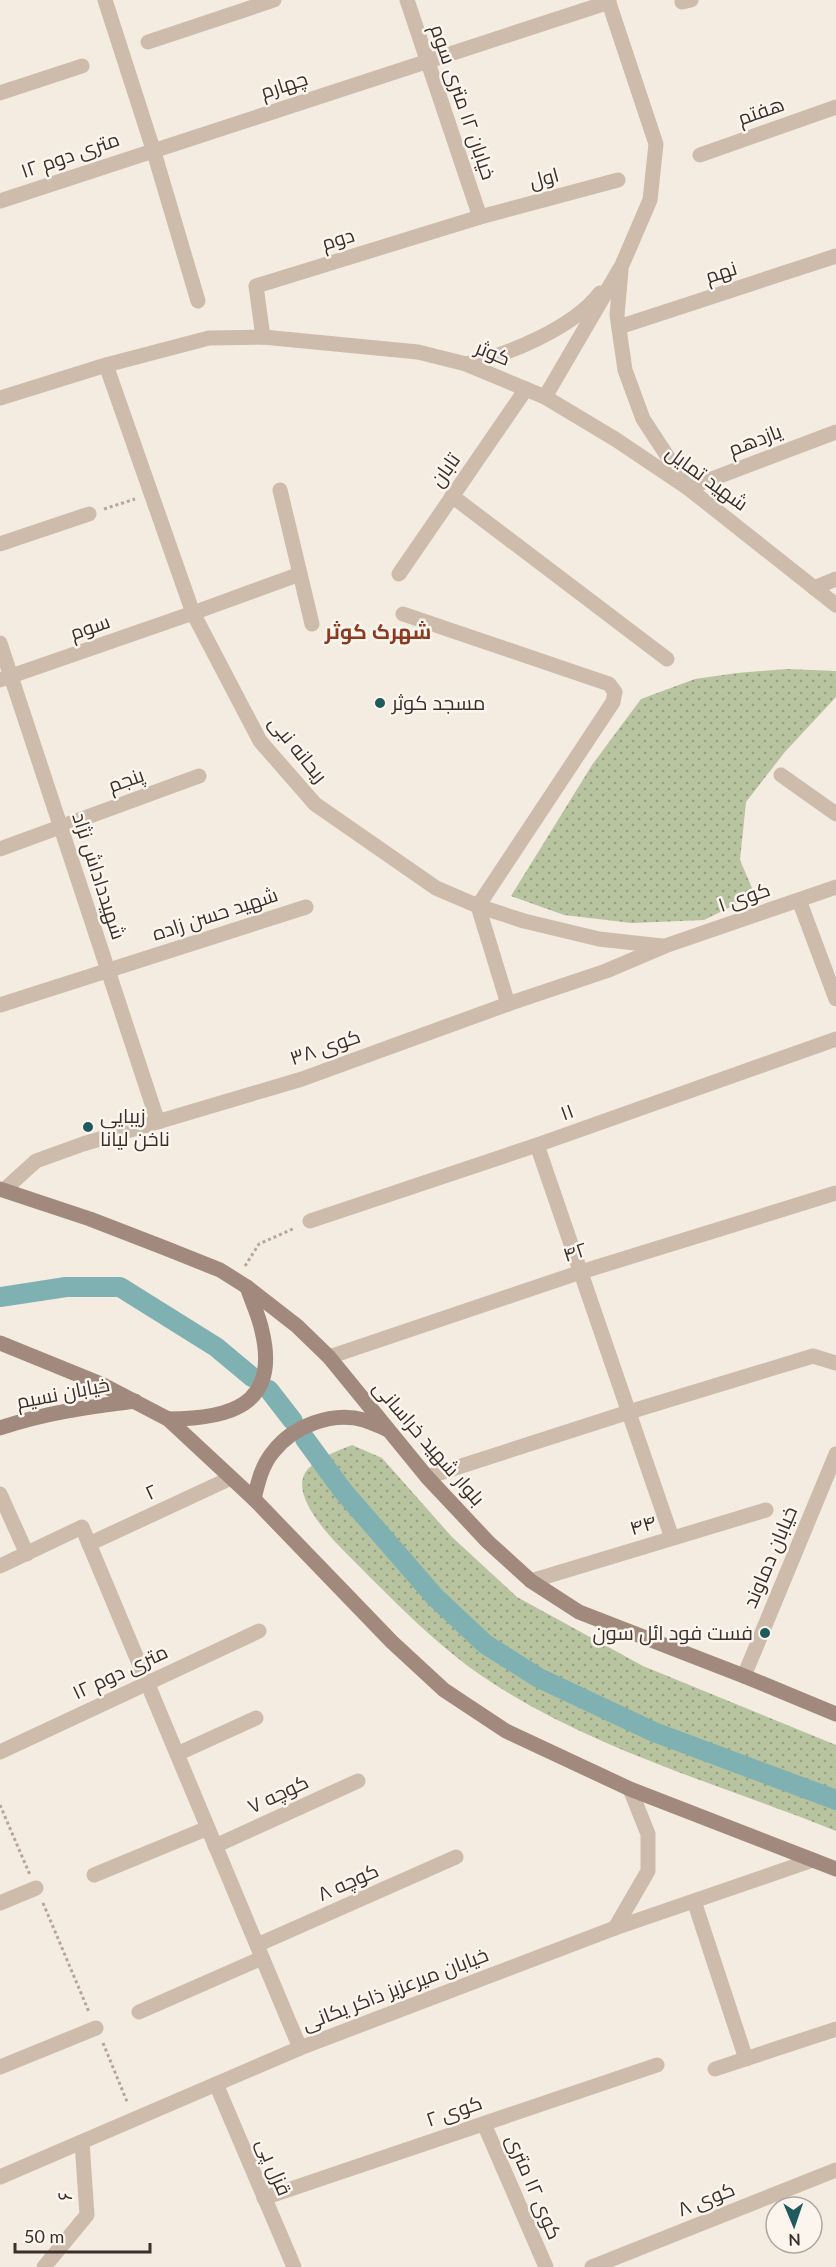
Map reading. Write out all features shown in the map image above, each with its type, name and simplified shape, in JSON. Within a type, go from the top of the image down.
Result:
[{"type":"main road","name":"بلوار شهید خراسانی","points":[[2,1190],[90,1219],[220,1270],[241,1284],[297,1326],[329,1357],[427,1477],[488,1542],[531,1581],[579,1612],[836,1714]]},
{"type":"main road","points":[[168,1419],[202,1419],[230,1412],[255,1395],[265,1375],[266,1355],[262,1330],[241,1284]]},
{"type":"main road","points":[[0,1343],[101,1384],[168,1419],[254,1499],[392,1642],[444,1690],[506,1731],[630,1789],[836,1869]]},
{"type":"main road","name":"خیابان نسیم","points":[[0,1428],[33,1417],[76,1408],[135,1401]]},
{"type":"main road","points":[[254,1499],[260,1474],[272,1452],[297,1431],[312,1423],[337,1418],[362,1419],[386,1428]]},
{"type":"street","points":[[105,0],[153,149],[198,301]]},
{"type":"street","points":[[148,42],[274,0]]},
{"type":"street","name":"خیابان ۱۲ متری سوم","points":[[407,0],[480,217]]},
{"type":"street","points":[[427,60],[608,1],[656,144],[651,200],[622,265],[545,397]]},
{"type":"street","name":"چهارم","points":[[153,149],[427,60]]},
{"type":"street","points":[[0,93],[82,66]]},
{"type":"street","name":"هفتم","points":[[700,155],[836,107]]},
{"type":"street","name":"۱۲ متری دوم","points":[[0,201],[153,149]]},
{"type":"street","name":"اول","points":[[480,217],[618,180]]},
{"type":"street","name":"دوم","points":[[263,337],[256,286],[480,217]]},
{"type":"street","name":"نهم","points":[[619,327],[836,256]]},
{"type":"street","points":[[622,265],[617,315],[625,370],[643,419],[688,488]]},
{"type":"street","points":[[466,364],[510,352],[556,328],[594,301],[622,265]]},
{"type":"street","name":"کوثر","points":[[0,398],[106,364],[209,338],[263,337],[418,352],[466,364],[545,397]]},
{"type":"street","name":"ریحانه نبی","points":[[106,364],[193,613],[260,741],[315,804],[436,888],[478,906],[524,921],[599,939],[665,946]]},
{"type":"street","name":"تابان","points":[[399,574],[526,389]]},
{"type":"street","name":"شهید تمایل","points":[[545,397],[615,439],[688,488],[836,604]]},
{"type":"street","name":"یازدهم","points":[[688,488],[836,432]]},
{"type":"street","points":[[280,490],[312,624]]},
{"type":"street","points":[[452,496],[667,658]]},
{"type":"street","points":[[0,544],[89,514]]},
{"type":"street","name":"سوم","points":[[5,678],[300,574]]},
{"type":"street","points":[[814,588],[836,579]]},
{"type":"street","points":[[403,614],[609,684],[615,692],[613,702],[478,906],[508,1004]]},
{"type":"street","name":"شهیدداداش نژاد","points":[[0,643],[5,678],[61,825],[158,1122]]},
{"type":"street","points":[[781,775],[836,814]]},
{"type":"street","name":"پنجم","points":[[0,849],[199,776]]},
{"type":"street","name":"کوی ۱","points":[[665,946],[836,887]]},
{"type":"street","points":[[800,900],[836,999]]},
{"type":"street","name":"شهید حسن زاده","points":[[0,1005],[306,907]]},
{"type":"street","name":"کوی ۳۸","points":[[2,1190],[36,1161],[82,1144],[302,1079],[606,971],[665,946]]},
{"type":"street","name":"۱۱","points":[[310,1221],[537,1145],[836,1039]]},
{"type":"street","points":[[537,1145],[672,1538]]},
{"type":"street","name":"۴۲","points":[[329,1357],[581,1272],[836,1193]]},
{"type":"street","points":[[427,1477],[813,1356],[836,1363]]},
{"type":"street","name":"خیابان دماوند","points":[[744,1676],[836,1454]]},
{"type":"street","name":"۲","points":[[89,1545],[231,1479]]},
{"type":"street","points":[[0,1494],[27,1554]]},
{"type":"street","name":"۴۴","points":[[531,1581],[766,1510]]},
{"type":"street","points":[[0,1566],[82,1527],[300,2048]]},
{"type":"street","name":"۱۲ متری دوم","points":[[0,1752],[259,1631]]},
{"type":"street","points":[[177,1754],[256,1718]]},
{"type":"street","name":"کوچه ۷","points":[[215,1846],[358,1781]]},
{"type":"street","points":[[615,1928],[648,1870],[648,1834],[630,1789]]},
{"type":"street","points":[[93,1875],[208,1828]]},
{"type":"street","name":"کوچه ۸","points":[[139,2012],[259,1951],[456,1857]]},
{"type":"street","name":"خیابان میرعزیز ذاکر یکانی","points":[[1,2172],[82,2142],[300,2048],[615,1928],[813,1860]]},
{"type":"street","points":[[0,1903],[36,1888]]},
{"type":"street","points":[[694,1901],[746,2059]]},
{"type":"street","points":[[0,2067],[96,2028]]},
{"type":"street","points":[[716,2069],[836,2029]]},
{"type":"street","name":"کوی ۲","points":[[264,2198],[657,2065]]},
{"type":"street","name":"قزل پی","points":[[216,2084],[294,2267]]},
{"type":"street","name":"کوی ۱۲ متری","points":[[484,2124],[546,2267]]},
{"type":"street","name":"۶","points":[[44,2267],[87,2215],[82,2142]]},
{"type":"street","name":"کوی ۸","points":[[592,2267],[836,2170]]},
{"type":"path","points":[[89,514],[151,493]]},
{"type":"path","points":[[241,1284],[259,1244],[310,1221]]},
{"type":"path","points":[[0,1805],[135,2119]]},
{"type":"green space","points":[[787,669],[836,671],[836,697],[784,753],[746,802],[740,860],[755,895],[704,920],[632,923],[564,915],[511,896],[592,765],[641,699],[695,679]]},
{"type":"green space","points":[[352,1445],[382,1458],[452,1537],[517,1597],[643,1666],[836,1745],[836,1831],[653,1762],[563,1723],[479,1674],[444,1647],[411,1618],[340,1547],[313,1515],[307,1502],[303,1490],[303,1479],[308,1469],[323,1458]]},
{"type":"waterway","points":[[0,1297],[66,1287],[120,1287],[216,1347],[252,1377]]},
{"type":"waterway","points":[[269,1390],[293,1421]]},
{"type":"waterway","points":[[305,1439],[343,1491],[435,1597],[485,1644],[539,1678],[654,1732],[836,1800]]},
{"type":"place","name":"مسجد کوثر","points":[[380,703]]},
{"type":"place","name":"زیبایی ناخن لیانا","points":[[88,1127]]},
{"type":"place","name":"فست فود ائل سون","points":[[765,1633]]},
{"type":"district","name":"شهرک کوثر","points":[[378,632]]}]
